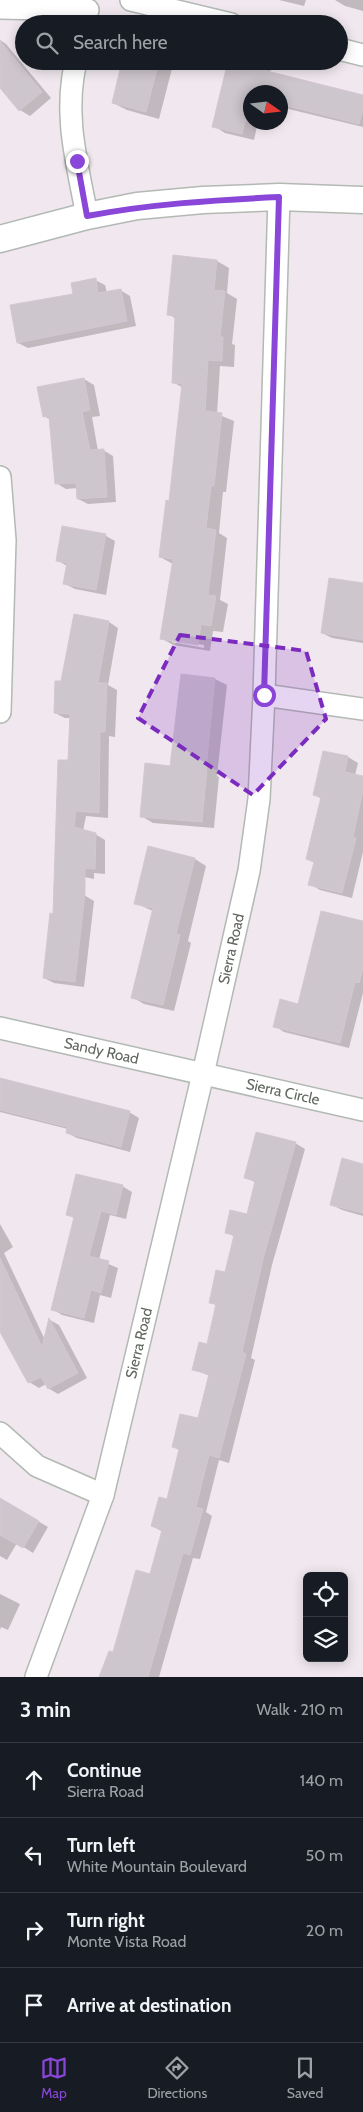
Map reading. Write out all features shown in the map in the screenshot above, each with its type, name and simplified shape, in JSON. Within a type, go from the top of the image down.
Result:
[{"type":"street","points":[[131,0],[194,15]]},
{"type":"street","points":[[0,8],[88,11]]},
{"type":"street","points":[[348,51],[363,55]]},
{"type":"street","points":[[74,70],[71,84],[70,121],[87,216]]},
{"type":"street","points":[[0,239],[87,216],[137,206],[203,200],[279,197],[363,200]]},
{"type":"street","name":"Sierra Road","points":[[36,1677],[103,1495],[203,1074],[248,871],[258,799],[264,695],[279,197]]},
{"type":"street","points":[[0,477],[5,540],[0,712]]},
{"type":"street","points":[[264,695],[363,709]]},
{"type":"street","name":"Sandy Road","points":[[0,1028],[203,1074]]},
{"type":"street","name":"Sierra Circle","points":[[203,1074],[363,1110]]},
{"type":"street","points":[[0,1433],[37,1466],[103,1495]]},
{"type":"highlighted area","points":[[180,635],[306,651],[326,719],[253,795],[138,718]]},
{"type":"building","points":[[0,41],[15,59],[15,70],[24,70],[42,92],[19,111],[0,88]]},
{"type":"building","points":[[120,70],[157,70],[146,112],[112,103]]},
{"type":"building","points":[[226,70],[263,70],[363,95],[363,109],[359,124],[288,106],[288,85],[243,85],[242,134],[212,127]]},
{"type":"building","points":[[173,255],[217,260],[214,290],[225,291],[220,337],[223,337],[222,361],[208,360],[205,411],[222,413],[214,486],[211,486],[206,528],[216,530],[208,595],[216,596],[211,626],[201,624],[198,645],[160,639],[173,559],[159,557],[166,500],[169,501],[182,384],[172,383],[175,316],[167,315]]},
{"type":"building","points":[[96,278],[98,293],[121,289],[127,321],[17,343],[10,305],[73,294],[71,283]]},
{"type":"building","points":[[84,378],[90,410],[82,412],[90,450],[104,449],[107,497],[77,499],[76,483],[55,484],[49,416],[43,417],[37,387]]},
{"type":"building","points":[[62,526],[106,534],[96,590],[63,584],[67,563],[56,561]]},
{"type":"building","points":[[329,578],[363,583],[363,640],[321,633]]},
{"type":"building","points":[[74,614],[109,621],[98,683],[107,683],[105,732],[100,732],[99,813],[76,811],[74,827],[96,833],[95,869],[85,868],[85,893],[75,982],[43,978],[50,913],[53,914],[58,760],[68,760],[70,714],[54,713],[55,681],[61,681]]},
{"type":"building","points":[[181,674],[215,678],[202,822],[140,817],[145,763],[170,766]]},
{"type":"building","points":[[323,751],[348,756],[345,772],[363,776],[363,790],[353,837],[356,838],[342,893],[308,885],[314,862],[306,859],[321,797],[313,795]]},
{"type":"building","points":[[148,846],[195,858],[176,934],[180,935],[163,1005],[131,998],[153,908],[134,904]]},
{"type":"building","points":[[321,911],[363,921],[363,969],[359,983],[355,982],[340,1043],[273,1027],[280,999],[298,1004]]},
{"type":"building","points":[[0,1078],[130,1111],[121,1147],[66,1133],[67,1127],[0,1110]]},
{"type":"building","points":[[256,1132],[296,1142],[263,1259],[242,1352],[246,1354],[219,1458],[209,1455],[196,1507],[203,1509],[190,1555],[183,1553],[148,1677],[99,1677],[109,1651],[113,1652],[136,1570],[150,1574],[162,1530],[151,1526],[159,1497],[167,1499],[179,1449],[172,1447],[180,1414],[198,1418],[209,1374],[192,1370],[199,1342],[207,1344],[216,1304],[209,1303],[216,1270],[225,1272],[234,1235],[225,1233],[230,1210],[247,1214],[255,1181],[244,1178]]},
{"type":"building","points":[[342,1158],[363,1164],[363,1213],[330,1205]]},
{"type":"building","points":[[76,1174],[123,1185],[116,1215],[101,1211],[89,1256],[109,1261],[101,1293],[91,1290],[84,1318],[51,1310],[74,1217],[66,1215]]},
{"type":"building","points":[[0,1258],[42,1347],[49,1318],[78,1373],[48,1389],[41,1377],[28,1383],[0,1332]]},
{"type":"building","points":[[0,1498],[39,1521],[23,1548],[0,1535]]},
{"type":"route","points":[[77,161],[87,216],[137,206],[203,200],[279,197],[264,695]]}]
